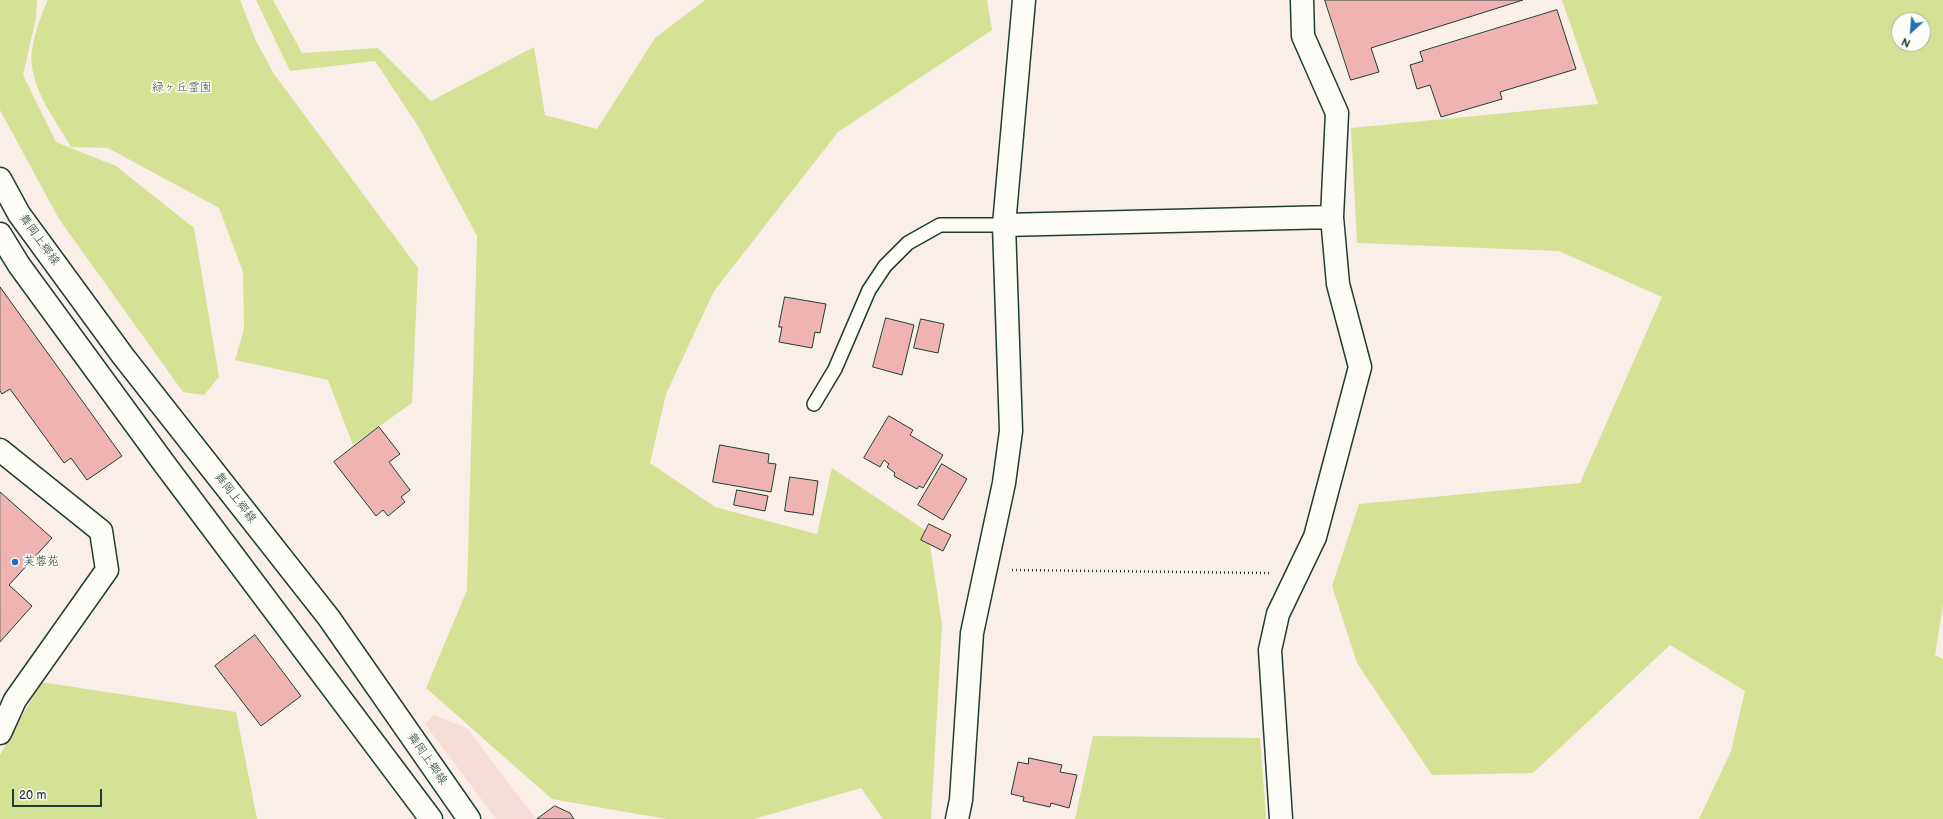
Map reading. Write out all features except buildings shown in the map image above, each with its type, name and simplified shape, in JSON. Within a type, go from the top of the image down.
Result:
[{"type":"street","points":[[957,819],[960,800],[972,633],[984,570],[1004,482],[1011,431],[1004,225],[1024,0]]},
{"type":"street","points":[[1281,819],[1270,650],[1278,614],[1315,537],[1360,367],[1338,284],[1332,216],[1337,113],[1303,36],[1302,0]]},
{"type":"street","name":"舞岡上郷線","points":[[0,179],[19,214],[123,356],[329,618],[469,819]]},
{"type":"street","points":[[1004,225],[1332,216]]},
{"type":"street","points":[[0,234],[19,265],[164,462],[354,714],[431,819]]},
{"type":"street","points":[[0,450],[101,531],[107,570],[15,700],[0,733]]},
{"type":"lane","points":[[814,404],[835,369],[869,290],[885,266],[904,247],[940,225],[1004,225]]},
{"type":"path","points":[[984,570],[1298,573]]},
{"type":"shaded area","points":[[434,715],[467,728],[536,819],[496,819],[425,724]]},
{"type":"green space","points":[[0,0],[37,0],[36,18],[23,75],[56,142],[116,166],[194,228],[219,377],[204,395],[183,392],[59,219],[0,110]]},
{"type":"green space","name":"緑ヶ丘霊園","points":[[48,0],[240,0],[256,41],[274,74],[418,268],[412,403],[353,445],[328,380],[235,360],[244,329],[243,272],[219,208],[108,148],[71,147],[42,98],[37,87],[32,66],[31,58],[34,41]]},
{"type":"green space","points":[[256,0],[273,0],[302,53],[378,48],[431,101],[534,47],[545,115],[597,129],[655,38],[705,0],[987,0],[992,30],[838,132],[714,291],[666,394],[650,463],[715,507],[817,534],[832,468],[928,532],[942,625],[931,819],[883,819],[861,788],[754,819],[666,819],[552,799],[426,688],[467,590],[477,236],[418,126],[375,61],[290,71]]},
{"type":"green space","points":[[1562,0],[1943,0],[1943,605],[1935,655],[1943,659],[1943,819],[1699,819],[1731,751],[1745,691],[1670,645],[1533,773],[1432,775],[1357,663],[1332,586],[1359,504],[1580,483],[1662,297],[1559,251],[1357,243],[1351,128],[1598,104]]},
{"type":"green space","points":[[41,682],[236,712],[257,819],[0,819],[0,755]]},
{"type":"green space","points":[[1093,736],[1260,738],[1265,819],[1075,819]]},
{"type":"place","name":"芙蓉苑","points":[[15,562]]}]
